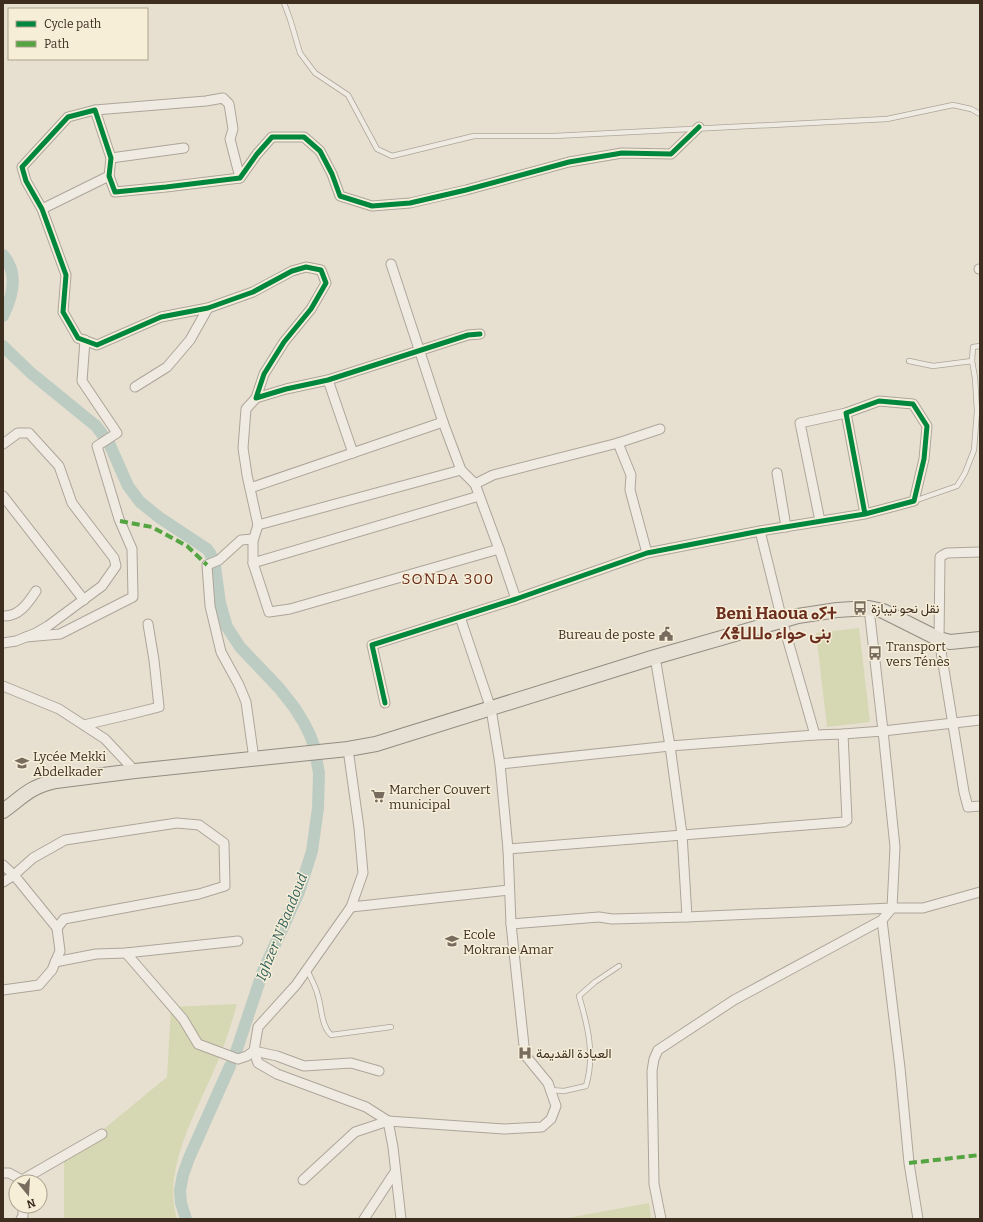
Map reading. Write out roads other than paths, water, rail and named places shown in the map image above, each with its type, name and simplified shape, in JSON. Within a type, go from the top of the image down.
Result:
[{"type":"main road","points":[[3,811],[27,791],[45,783],[135,771],[343,750],[376,744],[655,657],[798,616],[837,610],[869,608],[883,611],[939,639],[950,642],[980,639]]},
{"type":"street","points":[[240,178],[230,140],[233,129],[229,104],[224,98],[206,101],[95,110],[68,117],[22,167],[26,181],[42,209],[66,275],[63,312],[78,338],[97,345],[161,317],[208,308],[253,292],[292,271],[306,266],[321,270],[326,283],[311,309],[284,342],[264,374],[256,398],[246,409],[243,448],[258,525],[253,540],[253,564],[269,612],[290,609],[499,550]]},
{"type":"street","points":[[95,110],[111,158],[109,176],[115,192],[240,178],[257,154],[272,137],[304,137],[320,151],[332,174],[340,196],[372,206],[410,203],[466,190],[569,162],[622,153],[671,154],[699,127]]},
{"type":"street","points":[[111,158],[184,148]]},
{"type":"street","points":[[42,209],[109,176]]},
{"type":"street","points":[[391,264],[443,422],[461,470],[475,484],[480,496],[516,599]]},
{"type":"street","points":[[136,387],[167,367],[190,340],[208,308]]},
{"type":"street","points":[[256,398],[286,389],[328,380],[468,335],[480,334]]},
{"type":"street","points":[[26,637],[60,634],[133,597],[132,549],[119,519],[97,446],[117,433],[82,381],[85,340]]},
{"type":"street","points":[[328,380],[353,453]]},
{"type":"street","points":[[386,703],[372,645],[516,599],[647,553],[760,531],[865,514],[914,501],[924,459],[927,426],[913,404],[879,401],[846,413],[800,423],[820,521]]},
{"type":"street","points":[[846,413],[865,514]]},
{"type":"street","points":[[250,488],[443,422]]},
{"type":"street","points":[[475,484],[493,475],[618,443],[660,429]]},
{"type":"street","points":[[3,444],[18,433],[29,433],[59,466],[72,503],[114,558],[116,566],[102,586],[48,626],[36,633],[16,641],[3,643]]},
{"type":"street","points":[[618,443],[631,475],[630,490],[647,553]]},
{"type":"street","points":[[258,525],[461,470]]},
{"type":"street","points":[[777,473],[786,527]]},
{"type":"street","points":[[3,496],[84,600]]},
{"type":"street","points":[[253,564],[480,496]]},
{"type":"street","points":[[760,531],[782,620],[815,735]]},
{"type":"street","points":[[253,540],[241,540],[219,560],[207,565],[210,606],[221,652],[239,685],[246,702],[254,759]]},
{"type":"street","points":[[980,552],[947,553],[940,557],[939,639],[964,792],[968,807],[980,806]]},
{"type":"street","points":[[3,616],[16,613],[29,603],[36,590]]},
{"type":"street","points":[[661,1219],[654,1184],[652,1071],[654,1059],[658,1050],[734,1000],[882,920],[892,908],[895,847],[869,608]]},
{"type":"street","points":[[303,1180],[355,1132],[388,1121],[504,1129],[542,1127],[551,1119],[556,1106],[548,1083],[525,1055],[511,924],[508,849],[500,764],[492,709],[460,617]]},
{"type":"street","points":[[84,725],[159,707],[154,660],[148,624]]},
{"type":"street","points":[[655,657],[670,746],[682,834],[687,917]]},
{"type":"street","points":[[3,686],[59,709],[84,725],[105,739],[135,771]]},
{"type":"street","points":[[500,764],[670,746],[883,731],[980,720]]},
{"type":"street","points":[[508,849],[844,822],[847,820],[843,734]]},
{"type":"street","points":[[343,750],[359,828],[363,873],[351,907],[341,922],[306,968],[296,985],[258,1027],[254,1051],[258,1063],[277,1074],[366,1107],[388,1121],[393,1147],[401,1219]]},
{"type":"street","points":[[3,882],[14,875],[33,858],[65,840],[177,823],[199,825],[224,843],[225,886],[199,894],[64,919],[57,928]]},
{"type":"street","points":[[3,865],[14,875],[57,928],[60,951],[52,970],[39,984],[3,990]]},
{"type":"street","points":[[351,907],[509,890]]},
{"type":"street","points":[[511,924],[599,917],[687,917],[923,908],[980,892]]},
{"type":"street","points":[[882,920],[900,1068],[909,1163],[918,1219]]},
{"type":"street","points":[[55,962],[96,954],[126,953],[238,941]]},
{"type":"street","points":[[126,953],[183,1019],[198,1044],[238,1059],[247,1056],[254,1051],[277,1056],[304,1066],[351,1063],[379,1071]]},
{"type":"street","points":[[34,1174],[102,1134]]},
{"type":"street","points":[[364,1219],[395,1172]]},
{"type":"lane","points":[[284,3],[300,53],[315,73],[348,95],[378,149],[392,156],[474,136],[554,136],[699,127],[887,119],[953,105],[971,108],[980,114]]},
{"type":"lane","points":[[914,501],[957,486],[965,473],[974,450],[977,411],[975,378],[972,361],[973,347],[980,346]]},
{"type":"lane","points":[[908,361],[933,366],[972,361]]},
{"type":"lane","points":[[550,1090],[564,1091],[586,1086],[590,1073],[590,1038],[579,996],[595,982],[619,966]]},
{"type":"lane","points":[[306,968],[318,995],[324,1025],[331,1035],[392,1027]]},
{"type":"waterway","name":"Ighzer N'Baadoud","points":[[3,255],[8,262],[13,277],[12,293],[3,316]]},
{"type":"waterway","name":"Ighzer N'Baadoud","points":[[3,346],[31,373],[96,426],[109,443],[128,486],[140,502],[160,518],[207,549],[215,566],[220,603],[227,627],[240,647],[279,688],[294,707],[304,723],[314,746],[319,773],[318,808],[312,851],[299,892],[263,971],[236,1052]]},
{"type":"waterway","name":"Ighzer N'Baadoud","points":[[186,1219],[181,1203],[180,1190],[183,1175],[189,1158],[230,1066]]},
{"type":"place","name":"نقل نحو تيبازة","points":[[860,608]]},
{"type":"place","name":"Bureau de poste","points":[[666,634]]},
{"type":"place","name":"Transport vers Ténès","points":[[875,653]]},
{"type":"place","name":"Lycée Mekki Abdelkader","points":[[22,763]]},
{"type":"place","name":"Marcher Couvert municipal","points":[[378,796]]},
{"type":"place","name":"Ecole Mokrane Amar","points":[[452,941]]},
{"type":"place","name":"العيادة القديمة","points":[[525,1053]]},
{"type":"district","name":"SONDA 300","points":[[448,579]]},
{"type":"district","name":"Beni Haoua ⴰⵢⵜ ⵃⴻⵡⵡⴰ بنى حواء","points":[[776,623]]}]
